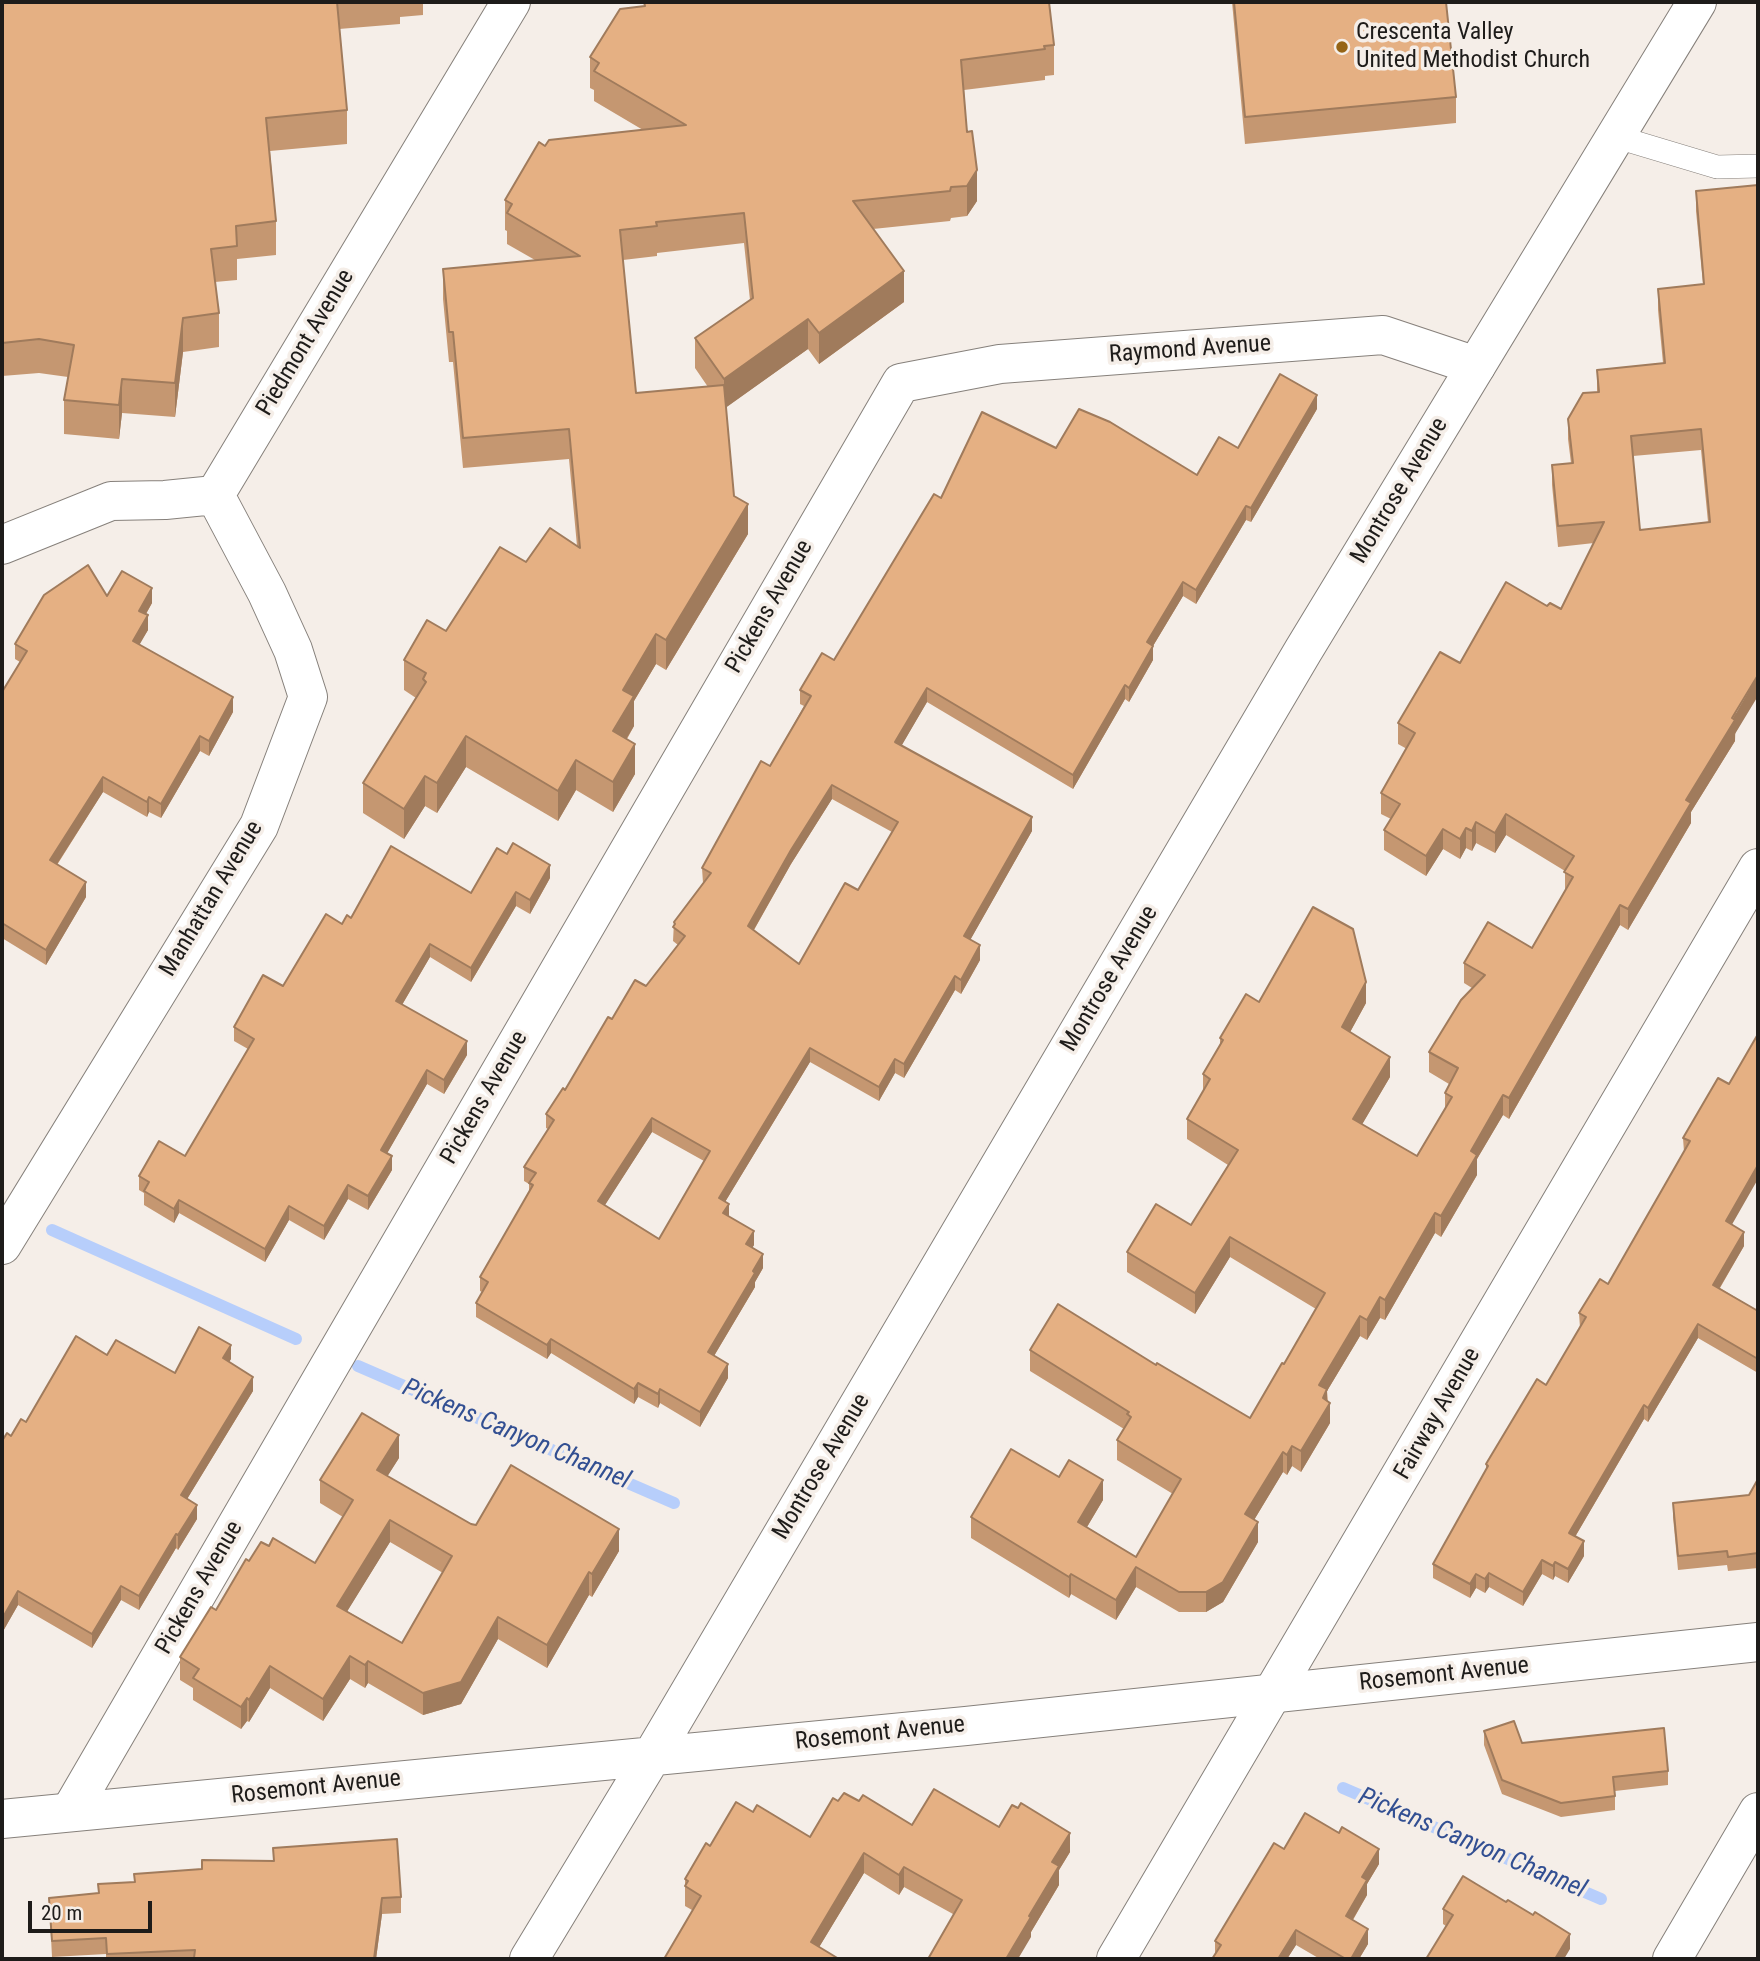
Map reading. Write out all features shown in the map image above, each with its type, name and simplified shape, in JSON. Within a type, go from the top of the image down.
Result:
[{"type":"street","name":"Piedmont Avenue","points":[[215,495],[511,2]]},
{"type":"street","name":"Montrose Avenue","points":[[529,1959],[652,1756],[1303,651],[1698,2]]},
{"type":"street","name":"Raymond Avenue","points":[[901,383],[1000,364],[1383,335],[1476,366]]},
{"type":"street","name":"Pickens Avenue","points":[[71,1812],[901,383]]},
{"type":"street","points":[[2,545],[111,501],[215,495]]},
{"type":"street","name":"Manhattan Avenue","points":[[2,1245],[259,826],[308,697],[293,650],[268,593],[215,495]]},
{"type":"street","name":"Fairway Avenue","points":[[1116,1959],[1758,867]]},
{"type":"street","name":"Rosemont Avenue","points":[[2,1819],[966,1726],[1758,1642]]},
{"type":"street","points":[[1672,1959],[1758,1812]]},
{"type":"lane","points":[[1617,137],[1717,167],[1758,166]]},
{"type":"building","points":[[2,2],[337,2],[347,110],[266,118],[276,221],[236,226],[237,246],[211,249],[219,313],[183,318],[175,383],[122,379],[119,405],[64,400],[74,345],[39,339],[2,343]]},
{"type":"building","points":[[644,2],[1049,2],[1054,45],[1044,46],[1045,49],[961,60],[967,132],[972,131],[977,170],[967,186],[951,187],[950,191],[853,201],[904,271],[819,333],[808,319],[724,379],[695,338],[753,298],[744,213],[656,222],[657,226],[620,230],[636,393],[724,385],[734,496],[748,504],[666,640],[656,634],[623,690],[634,696],[613,731],[635,744],[613,782],[576,760],[558,791],[466,736],[437,783],[425,776],[404,809],[363,783],[426,682],[423,679],[426,673],[404,660],[427,620],[446,631],[500,547],[526,562],[550,528],[580,548],[569,429],[463,438],[453,332],[449,332],[443,269],[580,256],[507,213],[512,204],[505,200],[539,142],[545,146],[549,140],[686,125],[594,71],[599,63],[590,57],[620,9],[645,6]]},
{"type":"building","name":"Crescenta Valley United Methodist Church","points":[[1234,2],[1446,2],[1456,97],[1245,117]]},
{"type":"building","points":[[1758,185],[1758,675],[1732,718],[1735,720],[1686,800],[1691,803],[1628,909],[1620,905],[1509,1098],[1503,1095],[1471,1151],[1477,1155],[1441,1216],[1435,1213],[1385,1300],[1380,1297],[1367,1320],[1360,1316],[1319,1385],[1327,1389],[1323,1398],[1330,1403],[1301,1451],[1292,1446],[1287,1455],[1283,1452],[1245,1514],[1258,1522],[1223,1582],[1206,1592],[1179,1592],[1136,1567],[1116,1600],[1071,1574],[1069,1577],[971,1517],[1011,1449],[1059,1477],[1069,1460],[1103,1480],[1078,1522],[1136,1557],[1181,1479],[1117,1440],[1131,1417],[1127,1414],[1129,1412],[1030,1350],[1058,1304],[1156,1365],[1157,1363],[1250,1418],[1325,1293],[1230,1237],[1195,1293],[1127,1252],[1156,1204],[1191,1225],[1238,1150],[1187,1119],[1210,1079],[1203,1074],[1246,994],[1259,1002],[1313,907],[1353,929],[1366,982],[1342,1027],[1390,1057],[1353,1119],[1417,1156],[1452,1097],[1445,1093],[1458,1068],[1429,1052],[1461,1000],[1485,975],[1464,963],[1488,922],[1532,948],[1573,877],[1564,872],[1574,856],[1506,814],[1495,833],[1476,822],[1472,831],[1466,828],[1460,839],[1443,829],[1426,856],[1384,830],[1400,804],[1381,793],[1415,733],[1398,723],[1440,652],[1460,663],[1506,582],[1547,606],[1550,603],[1561,609],[1604,522],[1558,526],[1552,465],[1573,463],[1568,419],[1583,393],[1599,392],[1597,370],[1665,363],[1658,289],[1704,284],[1696,191]],"holes":[[[1701,429],[1710,522],[1640,530],[1631,436]]]},
{"type":"building","points":[[1280,374],[1317,395],[1251,508],[1246,506],[1196,590],[1183,582],[1147,642],[1153,646],[1129,688],[1125,685],[1073,775],[927,688],[895,742],[1032,817],[964,936],[980,945],[961,980],[955,976],[904,1064],[895,1059],[879,1087],[810,1048],[719,1198],[729,1204],[723,1213],[754,1231],[746,1244],[763,1254],[753,1271],[755,1273],[708,1352],[728,1364],[700,1412],[660,1389],[658,1394],[638,1383],[634,1389],[551,1339],[547,1345],[476,1303],[488,1282],[480,1277],[533,1185],[529,1183],[536,1173],[524,1167],[554,1120],[546,1114],[563,1088],[565,1090],[608,1017],[612,1019],[635,980],[646,986],[685,936],[673,927],[674,922],[711,873],[702,868],[761,761],[770,766],[811,696],[800,690],[822,653],[834,660],[934,494],[941,498],[982,412],[1056,448],[1079,409],[1110,422],[1197,475],[1219,437],[1238,448]],"holes":[[[832,785],[898,822],[858,890],[845,883],[799,964],[748,926]],[[652,1118],[710,1151],[659,1239],[598,1201]]]},
{"type":"building","points":[[88,565],[107,596],[122,571],[152,588],[139,611],[148,615],[133,641],[233,697],[209,741],[200,736],[161,804],[149,797],[147,802],[103,777],[50,860],[86,882],[46,950],[2,923],[2,692],[27,651],[15,644],[44,595]]},
{"type":"building","points":[[513,843],[550,865],[530,900],[516,892],[471,968],[430,944],[396,1001],[467,1041],[444,1080],[427,1070],[381,1150],[392,1156],[368,1196],[348,1185],[324,1226],[289,1206],[265,1249],[179,1200],[174,1209],[144,1191],[149,1182],[139,1176],[159,1141],[185,1156],[254,1039],[234,1027],[263,975],[283,986],[326,914],[342,924],[347,915],[351,918],[391,846],[471,893],[497,848],[507,854]]},
{"type":"building","points":[[1758,1034],[1758,1165],[1726,1221],[1744,1232],[1713,1285],[1758,1311],[1758,1359],[1698,1324],[1648,1408],[1644,1405],[1569,1533],[1584,1541],[1568,1569],[1555,1562],[1553,1566],[1542,1560],[1523,1592],[1489,1573],[1485,1579],[1476,1574],[1470,1584],[1433,1564],[1488,1466],[1486,1464],[1537,1379],[1546,1385],[1586,1317],[1579,1313],[1600,1279],[1608,1284],[1690,1141],[1683,1138],[1718,1078],[1729,1084]]},
{"type":"building","points":[[199,1327],[231,1345],[223,1358],[253,1377],[181,1495],[197,1505],[178,1535],[176,1534],[139,1596],[121,1586],[92,1634],[18,1591],[2,1619],[2,1441],[7,1433],[11,1436],[21,1419],[26,1422],[76,1336],[107,1355],[116,1340],[175,1373]]},
{"type":"building","points":[[362,1413],[399,1435],[377,1470],[471,1524],[476,1525],[511,1465],[619,1529],[592,1574],[589,1572],[547,1645],[498,1617],[461,1682],[423,1693],[368,1661],[365,1665],[350,1656],[323,1699],[270,1666],[249,1700],[247,1698],[241,1707],[193,1678],[199,1669],[180,1657],[211,1607],[216,1610],[246,1559],[249,1561],[261,1542],[269,1546],[273,1538],[315,1563],[353,1500],[320,1480]],"holes":[[[390,1520],[452,1556],[402,1643],[337,1606]]]},
{"type":"building","points":[[1758,1479],[1758,1553],[1728,1557],[1727,1551],[1678,1556],[1673,1503],[1749,1495]]},
{"type":"building","points":[[1514,1721],[1522,1743],[1664,1728],[1668,1771],[1613,1777],[1615,1796],[1561,1803],[1502,1780],[1484,1731]]},
{"type":"building","points":[[934,1789],[999,1827],[1012,1805],[1018,1808],[1021,1803],[1070,1833],[1052,1862],[1059,1866],[1006,1959],[928,1959],[962,1900],[904,1867],[899,1875],[864,1853],[811,1942],[839,1959],[664,1959],[701,1896],[685,1886],[688,1881],[685,1879],[706,1843],[710,1846],[736,1802],[753,1812],[757,1805],[810,1837],[833,1798],[838,1801],[844,1793],[859,1801],[863,1795],[912,1825]]},
{"type":"building","points":[[1305,1813],[1339,1833],[1342,1827],[1379,1849],[1362,1877],[1367,1880],[1346,1916],[1368,1929],[1351,1959],[1346,1959],[1296,1930],[1278,1959],[1212,1959],[1221,1945],[1215,1941],[1274,1843],[1284,1849]]},
{"type":"building","points":[[397,1839],[401,1897],[382,1898],[374,1959],[204,1959],[194,1958],[195,1950],[107,1954],[106,1938],[52,1941],[49,1898],[99,1893],[98,1884],[135,1882],[134,1874],[202,1869],[202,1860],[274,1861],[273,1848]]},
{"type":"building","points":[[1463,1876],[1506,1902],[1508,1900],[1533,1915],[1535,1912],[1570,1934],[1555,1959],[1426,1959],[1453,1915],[1443,1909]]},
{"type":"waterway","name":"Pickens Canyon Channel","points":[[52,1230],[296,1339]]},
{"type":"waterway","name":"Pickens Canyon Channel","points":[[358,1366],[674,1503]]},
{"type":"waterway","name":"Pickens Canyon Channel","points":[[1343,1788],[1601,1899]]},
{"type":"place","name":"Crescenta Valley United Methodist Church","points":[[1342,47]]}]
